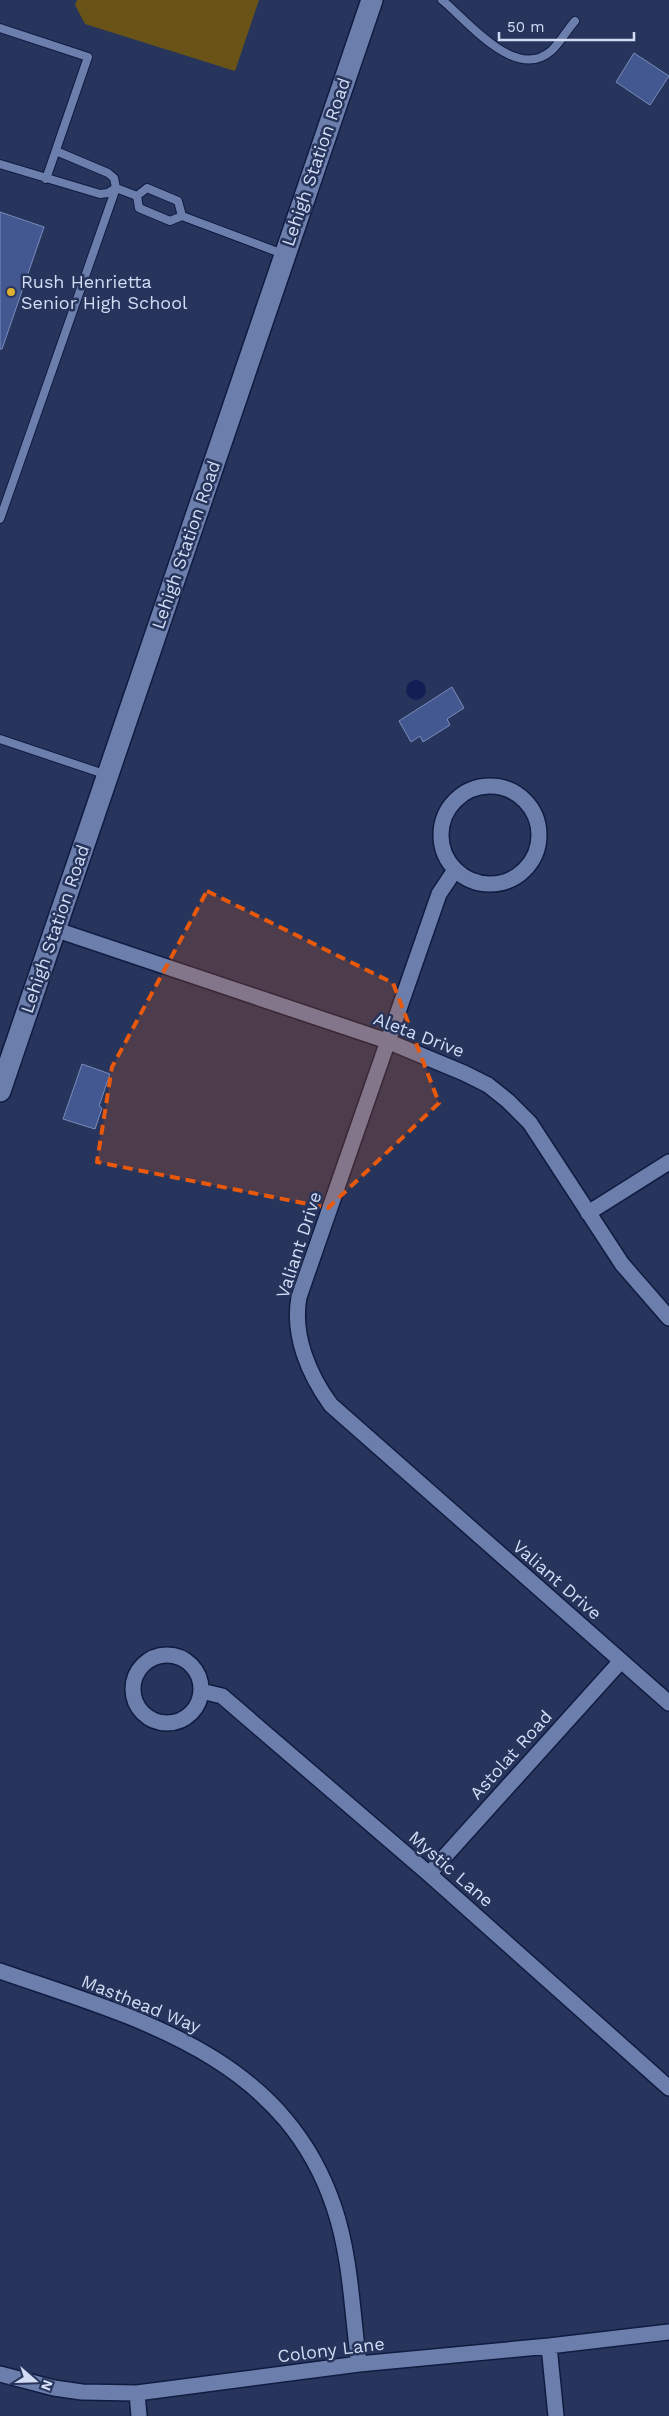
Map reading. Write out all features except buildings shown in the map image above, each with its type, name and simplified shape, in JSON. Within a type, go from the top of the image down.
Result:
[{"type":"main road","name":"Lehigh Station Road","points":[[0,1090],[372,0]]},
{"type":"street","points":[[489,785],[505,787],[519,795],[531,807],[538,821],[539,837],[536,853],[527,867],[515,877],[500,883],[484,884],[468,879],[455,870],[446,857],[441,841],[442,824],[448,809],[458,797],[473,788],[489,785]]},
{"type":"street","name":"Valiant Drive","points":[[455,870],[440,894],[386,1041],[299,1297],[297,1310],[299,1336],[305,1358],[331,1406],[669,1703]]},
{"type":"street","name":"Aleta Drive","points":[[54,929],[386,1041],[464,1072],[488,1085],[508,1101],[530,1124],[622,1264],[669,1318]]},
{"type":"street","points":[[588,1213],[669,1162]]},
{"type":"street","points":[[168,1655],[179,1657],[192,1666],[200,1680],[201,1691],[199,1703],[192,1713],[182,1720],[171,1724],[159,1723],[148,1718],[139,1710],[134,1700],[132,1688],[134,1678],[143,1664],[157,1656],[168,1655]]},
{"type":"street","name":"Astolat Road","points":[[429,1874],[621,1661]]},
{"type":"street","name":"Mystic Lane","points":[[201,1691],[222,1696],[429,1874],[669,2088]]},
{"type":"street","name":"Masthead Way","points":[[0,1971],[74,1996],[178,2038],[204,2051],[239,2074],[271,2102],[297,2134],[319,2169],[335,2208],[346,2259],[359,2364]]},
{"type":"street","name":"Colony Lane","points":[[0,2374],[54,2388],[82,2392],[137,2393],[359,2364],[549,2346],[669,2332]]},
{"type":"street","points":[[549,2346],[556,2416]]},
{"type":"street","points":[[137,2393],[139,2416]]},
{"type":"lane","points":[[442,0],[502,51],[521,59],[539,57],[551,51],[575,21]]},
{"type":"lane","points":[[0,28],[88,56],[46,179]]},
{"type":"lane","points":[[0,519],[116,188],[114,178],[108,173],[56,151]]},
{"type":"lane","points":[[0,164],[100,194],[108,193],[116,188]]},
{"type":"lane","points":[[116,188],[137,196]]},
{"type":"lane","points":[[137,196],[147,188],[178,201],[182,216]]},
{"type":"lane","points":[[137,196],[139,208],[170,221],[182,216],[285,255]]},
{"type":"lane","points":[[0,739],[107,775]]},
{"type":"highlighted area","points":[[207,891],[393,983],[439,1103],[328,1208],[97,1162],[112,1067]]},
{"type":"shaded area","points":[[77,0],[259,0],[235,71],[85,24],[75,5]]},
{"type":"water","points":[[416,680],[423,683],[426,690],[423,697],[416,700],[409,697],[406,690],[409,683]]},
{"type":"place","name":"Rush Henrietta Senior High School","points":[[11,292]]}]
